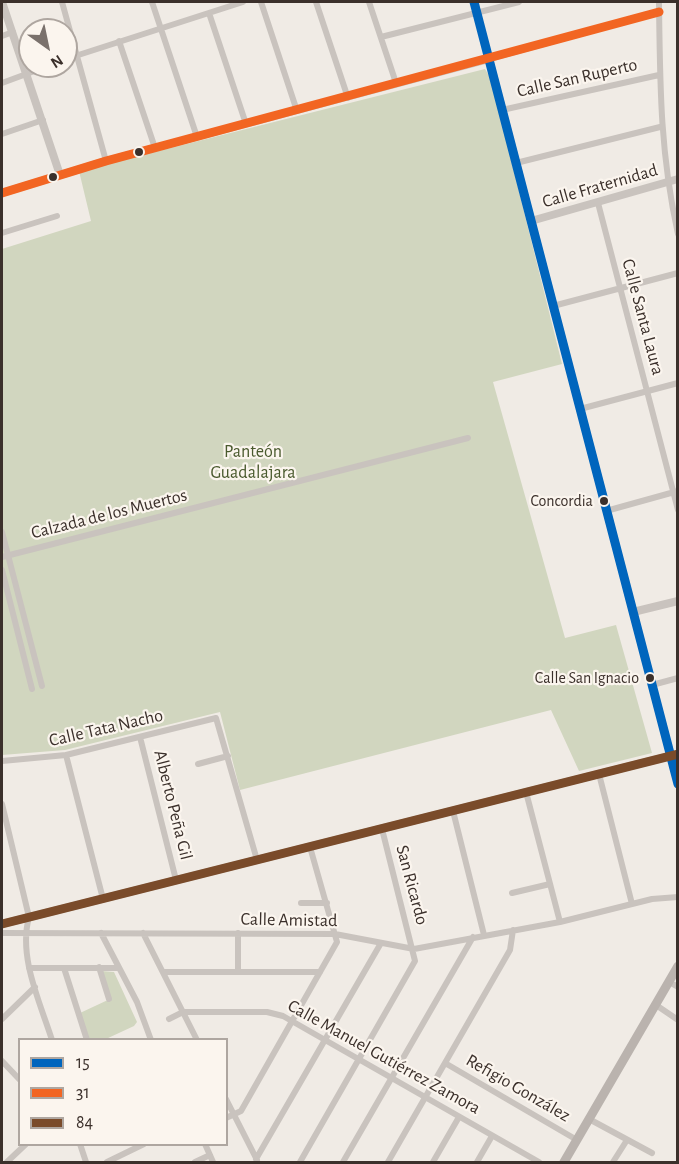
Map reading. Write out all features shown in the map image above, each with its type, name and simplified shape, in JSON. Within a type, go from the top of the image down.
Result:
[{"type":"main road","points":[[564,1162],[655,1007],[673,985],[678,966]]},
{"type":"street","points":[[2,2],[18,46]]},
{"type":"street","points":[[62,2],[66,18]]},
{"type":"street","points":[[152,2],[197,137]]},
{"type":"street","points":[[78,54],[243,2]]},
{"type":"street","points":[[261,2],[297,111]]},
{"type":"street","points":[[316,2],[348,98]]},
{"type":"street","points":[[369,2],[396,83]]},
{"type":"street","points":[[474,2],[652,685],[674,755],[678,784]]},
{"type":"street","points":[[381,37],[519,2]]},
{"type":"street","points":[[659,2],[660,127],[666,183],[678,234]]},
{"type":"street","points":[[2,193],[106,161],[348,98],[659,12]]},
{"type":"street","points":[[209,13],[246,124]]},
{"type":"street","points":[[2,36],[13,32]]},
{"type":"street","points":[[119,41],[155,148]]},
{"type":"street","points":[[78,62],[106,161]]},
{"type":"street","name":"Calle San Ruperto","points":[[502,110],[659,75]]},
{"type":"street","points":[[2,83],[18,77]]},
{"type":"street","points":[[29,78],[60,175]]},
{"type":"street","points":[[2,134],[43,120]]},
{"type":"street","points":[[516,163],[660,127]]},
{"type":"street","name":"Calle Fraternidad","points":[[531,221],[678,179]]},
{"type":"street","name":"Calle Santa Laura","points":[[598,203],[678,510]]},
{"type":"street","points":[[2,233],[57,216]]},
{"type":"street","points":[[553,306],[678,273]]},
{"type":"street","points":[[580,409],[678,383]]},
{"type":"street","name":"Calzada de los Muertos","points":[[5,556],[468,438]]},
{"type":"street","points":[[606,510],[675,492]]},
{"type":"street","points":[[2,531],[5,556],[42,686]]},
{"type":"street","points":[[2,570],[32,689]]},
{"type":"street","points":[[633,612],[678,601]]},
{"type":"street","points":[[652,685],[678,678]]},
{"type":"street","name":"Calle Tata Nacho","points":[[2,761],[66,755],[216,718],[228,756]]},
{"type":"street","name":"Alberto Peña Gil","points":[[140,737],[176,880]]},
{"type":"street","points":[[66,755],[103,899]]},
{"type":"street","points":[[2,924],[674,755]]},
{"type":"street","points":[[198,764],[228,756],[257,860]]},
{"type":"street","points":[[599,774],[632,904]]},
{"type":"street","points":[[526,792],[560,922]]},
{"type":"street","points":[[2,804],[29,917],[24,933],[29,968],[51,1038]]},
{"type":"street","points":[[453,811],[484,934]]},
{"type":"street","name":"San Ricardo","points":[[382,829],[414,949]]},
{"type":"street","points":[[228,1117],[241,1111],[336,944],[327,903],[310,847]]},
{"type":"street","points":[[513,893],[550,884]]},
{"type":"street","name":"Calle Amistad","points":[[2,933],[335,934],[414,949],[484,934],[560,922],[659,897],[678,897]]},
{"type":"street","points":[[301,903],[327,903]]},
{"type":"street","points":[[388,1162],[510,950],[513,930]]},
{"type":"street","points":[[101,933],[138,1002],[150,1038]]},
{"type":"street","points":[[143,933],[196,1038]]},
{"type":"street","points":[[238,933],[238,972]]},
{"type":"street","points":[[343,1162],[473,937]]},
{"type":"street","points":[[257,1161],[381,943]]},
{"type":"street","points":[[300,1162],[414,963],[414,949]]},
{"type":"street","points":[[99,967],[109,999]]},
{"type":"street","points":[[29,968],[119,968]]},
{"type":"street","points":[[64,968],[86,1038]]},
{"type":"street","points":[[163,972],[320,972]]},
{"type":"street","points":[[2,1019],[35,987]]},
{"type":"street","points":[[655,1007],[678,1020]]},
{"type":"street","name":"Calle Manuel Gutiérrez Zamora","points":[[170,1019],[183,1012],[267,1012],[292,1020],[539,1162]]},
{"type":"street","points":[[2,1061],[18,1078]]},
{"type":"street","name":"Refigio González","points":[[445,1063],[577,1140]]},
{"type":"street","points":[[228,1103],[257,1161]]},
{"type":"street","points":[[433,1162],[459,1117]]},
{"type":"street","points":[[589,1119],[652,1154]]},
{"type":"street","points":[[477,1162],[492,1136]]},
{"type":"street","points":[[614,1162],[627,1140]]},
{"type":"street","points":[[7,1162],[24,1146]]},
{"type":"street","points":[[80,1146],[86,1162]]},
{"type":"street","points":[[107,1162],[140,1146]]},
{"type":"street","points":[[206,1146],[213,1162]]},
{"type":"street","points":[[195,1162],[210,1155]]},
{"type":"green space","name":"Panteón Guadalajara","points":[[485,69],[491,79],[562,364],[493,382],[565,638],[616,625],[652,753],[579,771],[551,710],[240,790],[220,712],[65,750],[2,755],[2,249],[91,221],[79,171]]},
{"type":"green space","points":[[101,971],[114,972],[137,1022],[134,1026],[108,1038],[89,1038],[80,1013],[110,999]]},
{"type":"transit line","name":"15","points":[[474,2],[678,784]]},
{"type":"transit line","name":"31","points":[[2,193],[106,161],[659,12]]},
{"type":"transit line","name":"84","points":[[2,924],[678,754]]},
{"type":"place","name":"Concordia","points":[[604,501]]},
{"type":"place","name":"Calle San Ignacio","points":[[650,678]]}]
